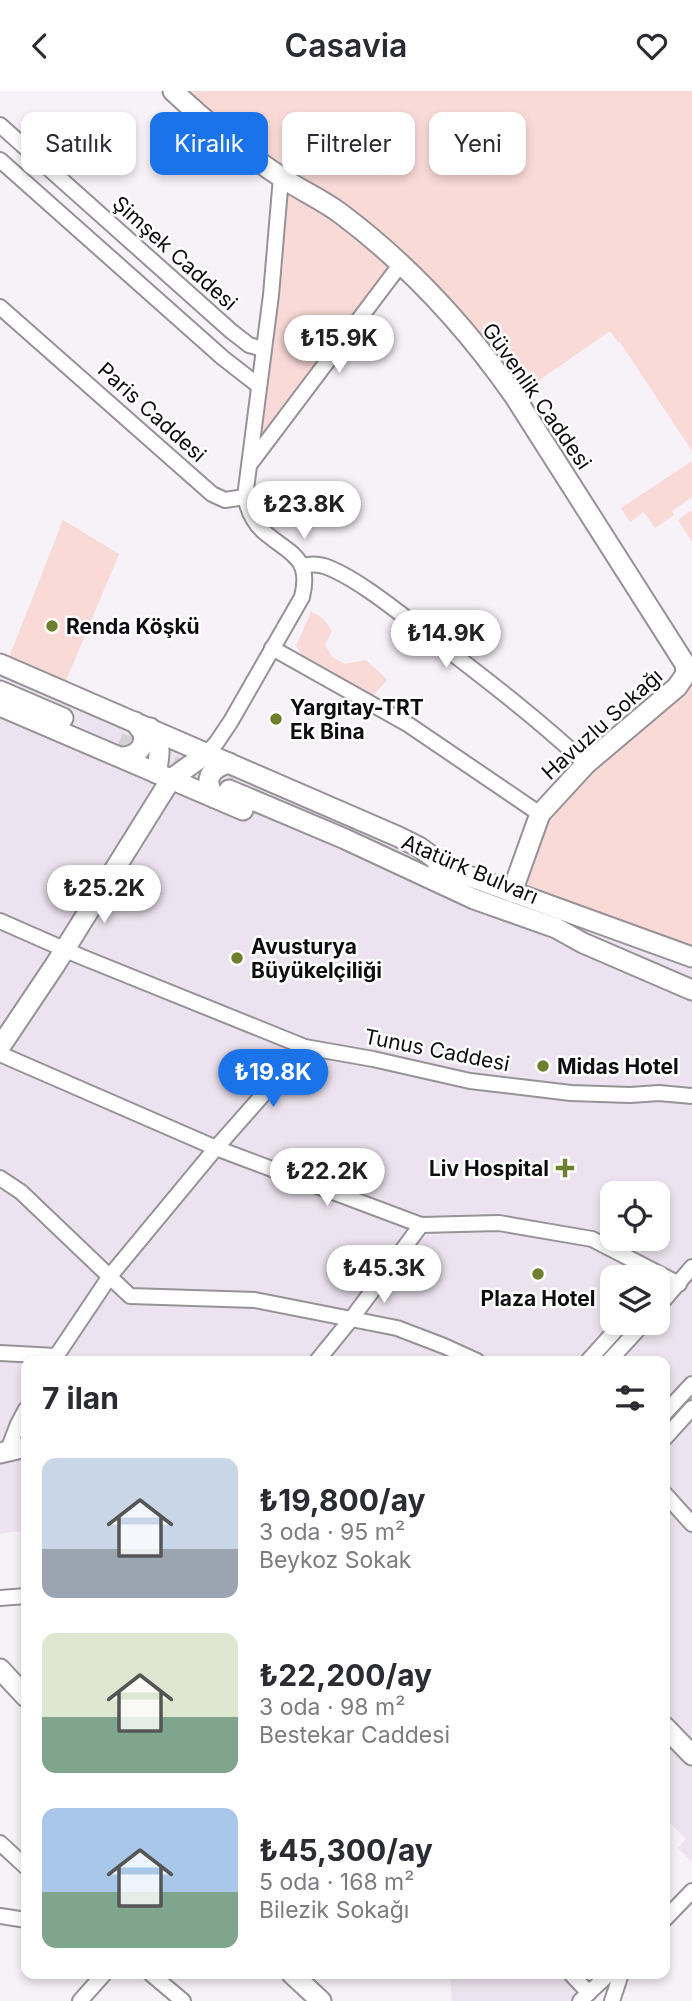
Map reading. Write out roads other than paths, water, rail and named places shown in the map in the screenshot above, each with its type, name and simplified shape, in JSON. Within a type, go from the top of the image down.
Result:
[{"type":"main road","name":"Güvenlik Caddesi","points":[[173,91],[213,126],[281,177],[342,215],[400,265],[455,320],[515,397],[685,664]]},
{"type":"main road","points":[[0,664],[131,736],[164,776],[227,782]]},
{"type":"main road","name":"Havuzlu Sokağı","points":[[512,892],[540,814],[586,764],[677,687],[686,674],[685,664]]},
{"type":"main road","points":[[0,676],[131,736]]},
{"type":"main road","points":[[0,691],[160,746],[164,776]]},
{"type":"main road","points":[[0,706],[206,754],[227,782]]},
{"type":"main road","points":[[0,1047],[65,950],[164,776],[206,754]]},
{"type":"main road","name":"Atatürk Bulvarı","points":[[227,782],[399,837],[419,847],[448,868],[692,957]]},
{"type":"main road","name":"Atatürk Bulvarı","points":[[227,782],[390,874],[453,890],[556,928],[583,943],[692,990]]},
{"type":"main road","points":[[556,928],[571,928],[590,933],[692,976]]},
{"type":"main road","points":[[0,1669],[21,1692]]},
{"type":"main road","points":[[670,1732],[692,1755]]},
{"type":"main road","points":[[297,1979],[321,2001]]},
{"type":"street","name":"Şimşek Caddesi","points":[[0,125],[230,331],[248,345],[263,349]]},
{"type":"street","points":[[0,160],[223,358],[259,386]]},
{"type":"street","points":[[206,754],[231,721],[302,597],[305,576],[302,566],[288,550],[262,530],[251,515],[245,497],[271,295],[281,177]]},
{"type":"street","points":[[250,465],[400,265]]},
{"type":"street","name":"Paris Caddesi","points":[[0,307],[212,494],[225,500],[245,497]]},
{"type":"street","points":[[302,566],[324,566],[375,595],[509,697],[586,764]]},
{"type":"street","points":[[272,648],[409,725],[540,814]]},
{"type":"street","name":"Tunus Caddesi","points":[[0,921],[305,1047],[470,1081],[571,1093],[689,1094]]},
{"type":"street","points":[[56,1356],[110,1276],[216,1148],[305,1047]]},
{"type":"street","points":[[0,1054],[216,1148],[421,1224],[499,1223],[592,1239],[679,1284]]},
{"type":"street","points":[[0,1178],[21,1192],[130,1296],[256,1300],[397,1328],[466,1356]]},
{"type":"street","points":[[321,1356],[421,1224]]},
{"type":"street","points":[[670,1294],[692,1268]]},
{"type":"street","points":[[670,1283],[679,1284]]},
{"type":"street","points":[[614,1356],[632,1335]]},
{"type":"street","points":[[593,1356],[610,1337],[622,1347]]},
{"type":"street","points":[[0,1353],[27,1356]]},
{"type":"street","points":[[670,1408],[692,1384]]},
{"type":"street","points":[[670,1432],[692,1408]]},
{"type":"street","points":[[11,1450],[21,1418]]},
{"type":"street","points":[[670,1500],[692,1524]]},
{"type":"street","points":[[0,1598],[21,1596]]},
{"type":"street","points":[[0,1843],[21,1862]]},
{"type":"street","points":[[670,1914],[690,1895]]},
{"type":"street","points":[[0,1916],[21,1919]]},
{"type":"street","points":[[80,2001],[100,1979]]},
{"type":"street","points":[[156,1979],[183,2001]]},
{"type":"street","points":[[574,1979],[584,1997],[604,1979]]},
{"type":"street","points":[[612,2001],[619,1979]]},
{"type":"tunnel","points":[[119,742],[224,788]]},
{"type":"tunnel","points":[[203,764],[234,777]]},
{"type":"tunnel","points":[[670,1420],[692,1396]]},
{"type":"place","name":"Renda Köşkü","points":[[52,626]]},
{"type":"place","name":"Yargıtay-TRT Ek Bina","points":[[276,719]]},
{"type":"place","name":"Avusturya Büyükelçiliği","points":[[237,958]]},
{"type":"place","name":"Midas Hotel","points":[[543,1066]]},
{"type":"place","name":"Liv Hospital","points":[[565,1168]]},
{"type":"place","name":"Plaza Hotel","points":[[538,1274]]}]
